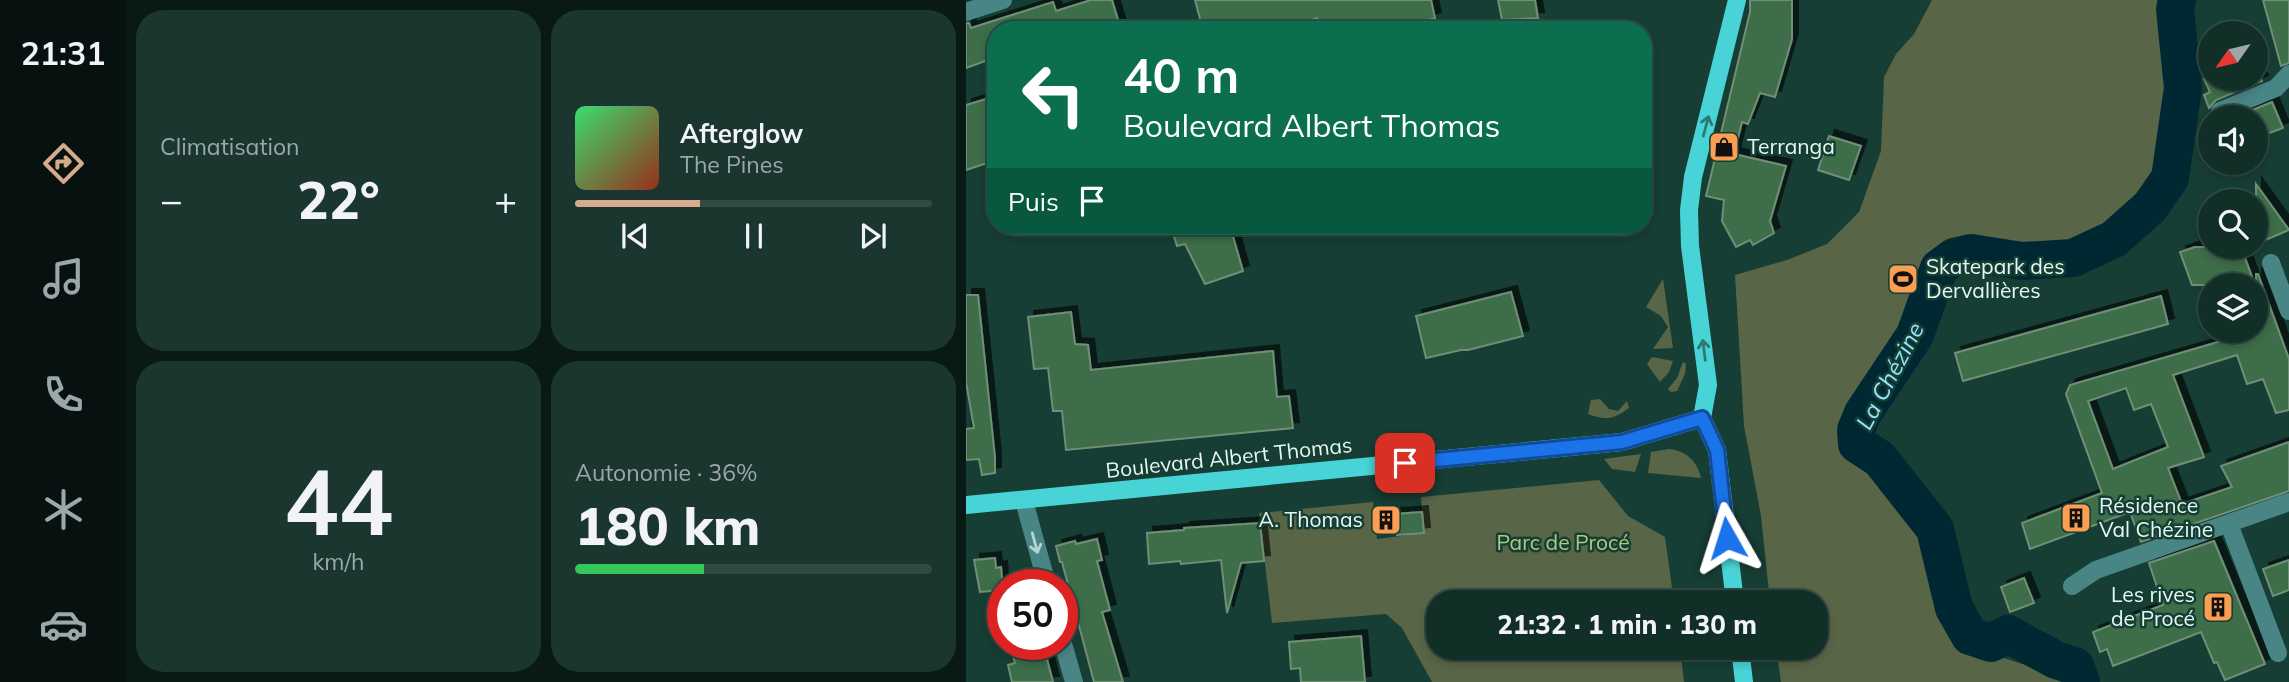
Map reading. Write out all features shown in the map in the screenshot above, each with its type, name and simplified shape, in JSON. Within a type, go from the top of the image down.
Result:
[{"type":"main road","points":[[1734,590],[1717,450],[1702,418],[1708,385],[1690,246],[1690,193],[1737,0]]},
{"type":"main road","name":"Boulevard Albert Thomas","points":[[966,505],[1622,442],[1702,418]]},
{"type":"main road","points":[[1741,660],[1744,682]]},
{"type":"street","points":[[966,12],[1003,0]]},
{"type":"street","points":[[2235,105],[2276,88],[2289,74]]},
{"type":"street","points":[[2271,263],[2289,311]]},
{"type":"street","points":[[1024,501],[1043,569]]},
{"type":"street","points":[[2072,586],[2096,570],[2289,502]]},
{"type":"street","points":[[2229,524],[2278,653]]},
{"type":"street","points":[[1068,660],[1074,682]]},
{"type":"green space","points":[[1932,0],[2187,0],[2181,5],[2172,40],[2174,83],[2169,164],[2078,246],[1986,245],[1949,251],[1931,273],[1909,332],[1850,419],[1843,442],[1876,464],[1924,529],[1943,587],[1954,634],[1982,651],[2066,678],[2067,682],[1781,682],[1778,660],[1828,660],[1828,590],[1769,590],[1761,516],[1744,426],[1735,275],[1787,260],[1827,244],[1859,212],[1881,151],[1884,77],[1896,54],[1914,34]]},
{"type":"green space","points":[[1663,279],[1673,348],[1653,349],[1668,327],[1661,316],[1646,307]]},
{"type":"green space","points":[[1652,357],[1673,361],[1669,372],[1660,382],[1647,364]]},
{"type":"green space","points":[[1683,362],[1686,364],[1685,374],[1677,391],[1671,392],[1668,389],[1677,378]]},
{"type":"green space","points":[[1600,399],[1609,409],[1618,411],[1627,401],[1629,408],[1610,418],[1588,414],[1591,400]]},
{"type":"green space","points":[[1669,449],[1690,458],[1701,478],[1648,473],[1651,452]]},
{"type":"green space","points":[[1641,454],[1635,472],[1612,469],[1604,459]]},
{"type":"green space","name":"Parc de Procé","points":[[1599,480],[1628,516],[1665,537],[1672,590],[1426,590],[1426,660],[1681,660],[1684,682],[1432,682],[1402,628],[1386,614],[1272,623],[1259,513],[1373,502],[1377,539],[1424,533],[1421,497]]},
{"type":"building","points":[[1091,0],[1112,0],[1118,21],[993,21],[1053,2],[1056,11]]},
{"type":"building","points":[[1195,0],[1431,0],[1435,18],[1427,21],[1318,21],[1317,18],[1308,21],[1201,21]]},
{"type":"building","points":[[1498,0],[1535,0],[1538,18],[1502,20]]},
{"type":"building","points":[[1750,0],[1792,0],[1792,39],[1775,97],[1760,93],[1748,124],[1742,122],[1734,154],[1786,166],[1770,221],[1774,233],[1753,245],[1750,240],[1736,247],[1722,221],[1724,200],[1706,196],[1750,12]]},
{"type":"building","points":[[2263,0],[2289,0],[2289,63],[2281,66]]},
{"type":"building","points":[[966,23],[969,23],[971,28],[987,23],[987,60],[966,68]]},
{"type":"building","points":[[2238,91],[2208,105],[2204,95],[2210,92]]},
{"type":"building","points":[[987,99],[987,163],[966,170],[966,105]]},
{"type":"building","points":[[2272,102],[2283,128],[2268,134],[2268,105],[2265,105]]},
{"type":"building","points":[[1829,136],[1861,146],[1849,180],[1818,170]]},
{"type":"building","points":[[2268,201],[2289,230],[2268,239]]},
{"type":"building","points":[[1174,235],[1233,235],[1243,271],[1205,284],[1185,244],[1177,246]]},
{"type":"building","points":[[2198,247],[2198,259],[2245,259],[2251,273],[2198,273],[2198,285],[2192,285],[2180,252]]},
{"type":"building","points":[[1511,292],[1523,336],[1426,358],[1416,316]]},
{"type":"building","points":[[966,295],[978,295],[995,458],[995,473],[982,475],[979,459],[966,460],[966,429],[974,428],[966,382]]},
{"type":"building","points":[[2161,296],[2168,324],[1963,381],[1955,353]]},
{"type":"building","points":[[2268,301],[2289,359],[2289,410],[2276,413],[2263,379],[2247,384],[2237,355],[2173,375],[2204,457],[2168,468],[2182,504],[2232,487],[2221,466],[2289,442],[2289,491],[2141,542],[2130,512],[2030,549],[2022,523],[2102,493],[2066,394],[2070,385],[2215,343],[2268,343]],"holes":[[[2126,388],[2134,410],[2151,404],[2168,447],[2113,469],[2088,401]]]},
{"type":"building","points":[[1071,312],[1075,344],[1088,345],[1091,370],[1273,351],[1277,397],[1289,396],[1293,428],[1066,450],[1062,411],[1053,411],[1048,368],[1034,369],[1028,317]]},
{"type":"building","points":[[1422,512],[1424,533],[1397,535],[1395,514]]},
{"type":"building","points":[[1260,523],[1264,561],[1241,563],[1227,613],[1221,560],[1149,564],[1147,533]]},
{"type":"building","points":[[1097,539],[1102,560],[1097,561],[1110,610],[1102,612],[1123,682],[1094,682],[1078,622],[1078,569],[1064,569],[1056,546],[1075,541],[1076,544]]},
{"type":"building","points":[[2214,541],[2265,664],[2225,680],[2217,662],[2214,663],[2201,632],[2113,666],[2107,649],[2100,652],[2093,632],[2163,605],[2149,563]]},
{"type":"building","points":[[995,558],[996,568],[1001,567],[1001,569],[987,569],[987,591],[980,592],[974,560]]},
{"type":"building","points":[[2289,560],[2289,590],[2273,596],[2263,569]]},
{"type":"building","points":[[2024,578],[2034,603],[2010,612],[2001,587]]},
{"type":"building","points":[[1361,636],[1365,682],[1301,682],[1300,668],[1291,669],[1289,642]]},
{"type":"building","points":[[1014,660],[1047,660],[1053,682],[1012,682],[1008,665],[1015,663]]},
{"type":"waterway","name":"La Chézine","points":[[2081,682],[2075,666],[2056,660],[2008,634],[1991,643],[1970,636],[1954,608],[1935,529],[1880,459],[1857,444],[1856,430],[1863,413],[1915,335],[1939,268],[1954,257],[1971,253],[2022,261],[2073,258],[2114,239],[2150,207],[2170,178],[2183,88],[2175,9],[2177,0]]},
{"type":"place","name":"Terranga","points":[[1724,147]]},
{"type":"place","name":"Skatepark des Dervallières","points":[[1903,279]]},
{"type":"place","name":"Résidence Val Chézine","points":[[2076,518]]},
{"type":"place","name":"A. Thomas","points":[[1386,520]]},
{"type":"place","name":"Les rives de Procé","points":[[2218,607]]},
{"type":"route","points":[[1405,463],[1622,442],[1702,418],[1717,450],[1727,538]]}]
